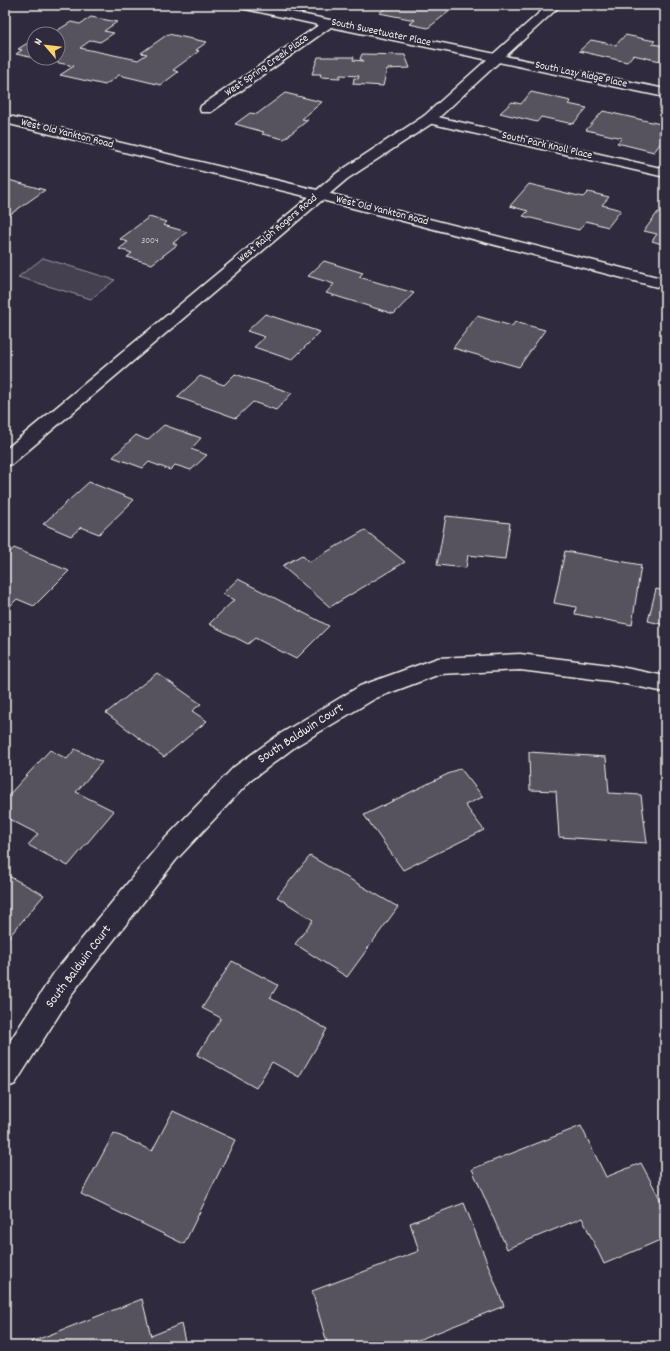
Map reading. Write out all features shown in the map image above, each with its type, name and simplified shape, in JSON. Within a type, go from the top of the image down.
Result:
[{"type":"street","name":"South Sweetwater Place","points":[[241,5],[497,57]]},
{"type":"street","name":"West Ralph Rogers Road","points":[[5,460],[342,176],[429,119],[555,5]]},
{"type":"street","name":"West Spring Creek Place","points":[[206,109],[329,23]]},
{"type":"street","name":"South Lazy Ridge Place","points":[[497,57],[665,93]]},
{"type":"street","name":"West Old Yankton Road","points":[[5,119],[319,195],[665,284]]},
{"type":"street","name":"South Park Knoll Place","points":[[429,119],[665,172]]},
{"type":"street","name":"South Baldwin Court","points":[[5,1074],[64,982],[167,853],[242,774],[288,740],[368,692],[438,666],[520,662],[610,673],[665,684]]},
{"type":"shaded area","points":[[43,258],[115,280],[91,299],[18,277]]},
{"type":"building","points":[[390,5],[429,5],[451,10],[428,28],[409,24],[415,20],[379,13]]},
{"type":"building","points":[[91,17],[117,22],[104,31],[114,33],[100,42],[91,40],[80,48],[138,60],[147,54],[141,53],[168,34],[207,42],[196,50],[199,51],[173,70],[178,72],[161,85],[119,75],[105,85],[60,75],[74,66],[66,64],[66,26],[64,26],[71,22],[80,24]]},
{"type":"building","points":[[625,35],[655,41],[652,44],[665,46],[665,62],[633,55],[627,62],[579,51],[591,40],[616,45]]},
{"type":"building","points":[[26,44],[26,56],[16,54],[22,50],[18,49]]},
{"type":"building","points":[[362,54],[405,55],[410,68],[387,69],[383,86],[353,84],[354,78],[358,79],[359,76],[340,75],[340,78],[320,77],[321,74],[312,74],[318,57],[354,57],[353,60],[364,61],[360,59]]},
{"type":"building","points":[[531,92],[571,101],[568,104],[587,108],[573,124],[541,117],[537,122],[500,113],[512,102],[521,104]]},
{"type":"building","points":[[285,93],[322,102],[302,119],[308,120],[284,139],[262,134],[264,132],[235,124],[250,113],[257,114]]},
{"type":"building","points":[[603,111],[665,125],[659,133],[665,135],[665,137],[654,152],[617,143],[622,138],[586,130]]},
{"type":"building","points":[[5,179],[45,190],[5,218]]},
{"type":"building","points":[[529,184],[583,197],[588,192],[609,197],[602,205],[621,210],[608,227],[586,221],[579,230],[523,216],[528,211],[510,206]]},
{"type":"building","points":[[658,212],[665,214],[665,245],[652,241],[657,234],[644,231]]},
{"type":"building","points":[[149,217],[167,222],[163,225],[187,232],[173,243],[177,245],[152,264],[127,257],[132,253],[119,249],[128,242],[120,239]]},
{"type":"building","points":[[324,261],[363,273],[359,277],[414,293],[394,314],[326,293],[334,284],[308,276]]},
{"type":"building","points":[[265,314],[320,332],[292,360],[254,347],[265,337],[247,331]]},
{"type":"building","points":[[477,316],[512,326],[515,322],[545,330],[519,367],[453,348]]},
{"type":"building","points":[[235,374],[292,393],[276,410],[253,402],[236,418],[177,397],[200,376],[224,385]]},
{"type":"building","points":[[164,425],[201,438],[191,449],[207,455],[191,470],[175,465],[170,470],[149,462],[143,468],[113,457],[136,435],[147,440]]},
{"type":"building","points":[[89,482],[134,500],[99,534],[81,527],[71,536],[43,524]]},
{"type":"building","points":[[446,516],[510,523],[505,559],[468,555],[466,568],[437,565]]},
{"type":"building","points":[[365,530],[405,562],[330,607],[282,566],[302,555],[309,562]]},
{"type":"building","points":[[14,548],[69,571],[34,606],[17,599],[5,611],[5,557]]},
{"type":"building","points":[[565,551],[641,565],[632,625],[575,614],[576,607],[554,603]]},
{"type":"building","points":[[238,579],[329,626],[296,659],[255,638],[248,644],[209,624],[234,600],[222,594]]},
{"type":"building","points":[[656,589],[665,591],[665,625],[648,621]]},
{"type":"building","points":[[157,673],[201,704],[192,711],[207,721],[164,757],[106,713]]},
{"type":"building","points":[[75,749],[102,762],[76,792],[114,811],[68,866],[28,845],[38,834],[5,817],[5,799],[50,750],[67,759]]},
{"type":"building","points":[[529,752],[606,757],[609,793],[641,795],[647,843],[559,837],[556,791],[530,790]]},
{"type":"building","points":[[460,768],[483,797],[465,805],[484,830],[403,870],[364,815]]},
{"type":"building","points":[[310,856],[398,907],[347,977],[295,944],[313,920],[277,897]]},
{"type":"building","points":[[5,874],[44,895],[8,938],[5,936]]},
{"type":"building","points":[[232,961],[278,985],[270,998],[327,1029],[299,1077],[272,1062],[256,1088],[197,1055],[221,1018],[202,1008]]},
{"type":"building","points":[[173,1111],[235,1140],[184,1244],[81,1194],[114,1133],[152,1151]]},
{"type":"building","points":[[581,1126],[606,1177],[641,1163],[665,1208],[665,1238],[604,1264],[582,1218],[507,1249],[472,1169]]},
{"type":"building","points":[[464,1203],[504,1306],[403,1346],[328,1346],[312,1291],[419,1251],[410,1223]]},
{"type":"building","points":[[142,1299],[151,1336],[181,1324],[186,1346],[32,1346],[31,1342]]}]
